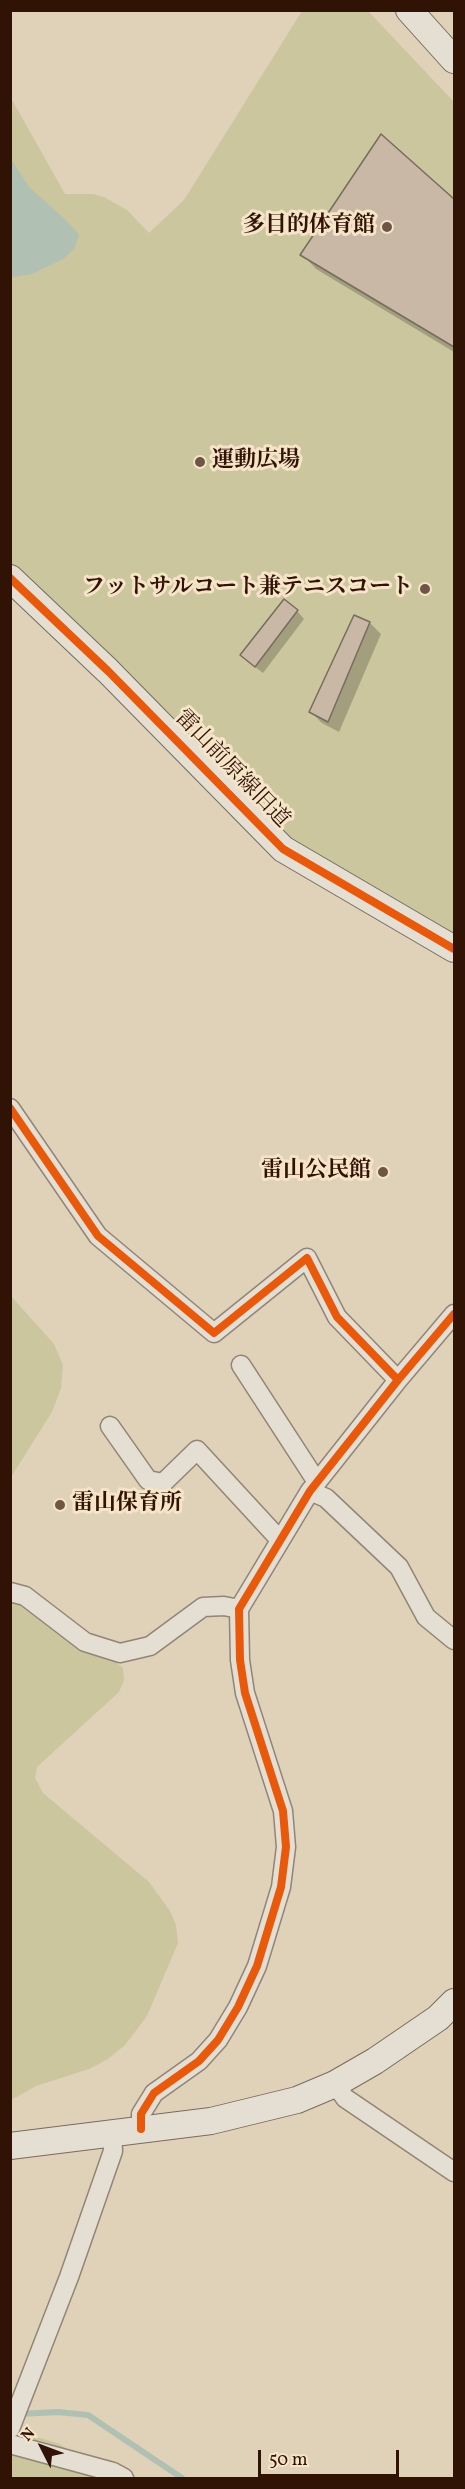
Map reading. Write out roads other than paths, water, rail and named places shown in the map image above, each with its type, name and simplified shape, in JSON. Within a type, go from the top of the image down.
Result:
[{"type":"street","points":[[409,10],[454,60]]},
{"type":"street","name":"雷山前原線旧道","points":[[10,578],[108,671],[283,849],[454,949]]},
{"type":"street","points":[[10,1108],[98,1236],[214,1333],[307,1258],[337,1317],[398,1380]]},
{"type":"street","points":[[141,2129],[141,2114],[154,2093],[199,2061],[218,2040],[238,2007],[257,1966],[281,1887],[286,1847],[283,1811],[245,1693],[240,1660],[239,1609],[279,1539],[314,1486],[454,1314]]},
{"type":"street","points":[[242,1365],[314,1486],[399,1568],[426,1617],[454,1640]]},
{"type":"street","points":[[111,1426],[148,1480],[163,1483],[196,1450],[279,1539]]},
{"type":"street","points":[[10,1592],[25,1596],[85,1642],[120,1653],[150,1646],[203,1607],[224,1606],[239,1609]]},
{"type":"street","points":[[10,2146],[211,2121],[264,2110],[297,2100],[334,2084],[408,2040],[438,2018],[454,2002]]},
{"type":"street","points":[[334,2084],[345,2098],[454,2172]]},
{"type":"street","points":[[112,2134],[113,2151],[11,2433],[124,2478]]},
{"type":"waterway","points":[[19,2414],[58,2412],[88,2415],[182,2478]]},
{"type":"place","name":"多目的体育館","points":[[387,227]]},
{"type":"place","name":"運動広場","points":[[200,462]]},
{"type":"place","name":"フットサルコート兼テニスコート","points":[[425,589]]},
{"type":"place","name":"雷山公民館","points":[[383,1172]]},
{"type":"place","name":"雷山保育所","points":[[60,1505]]}]
